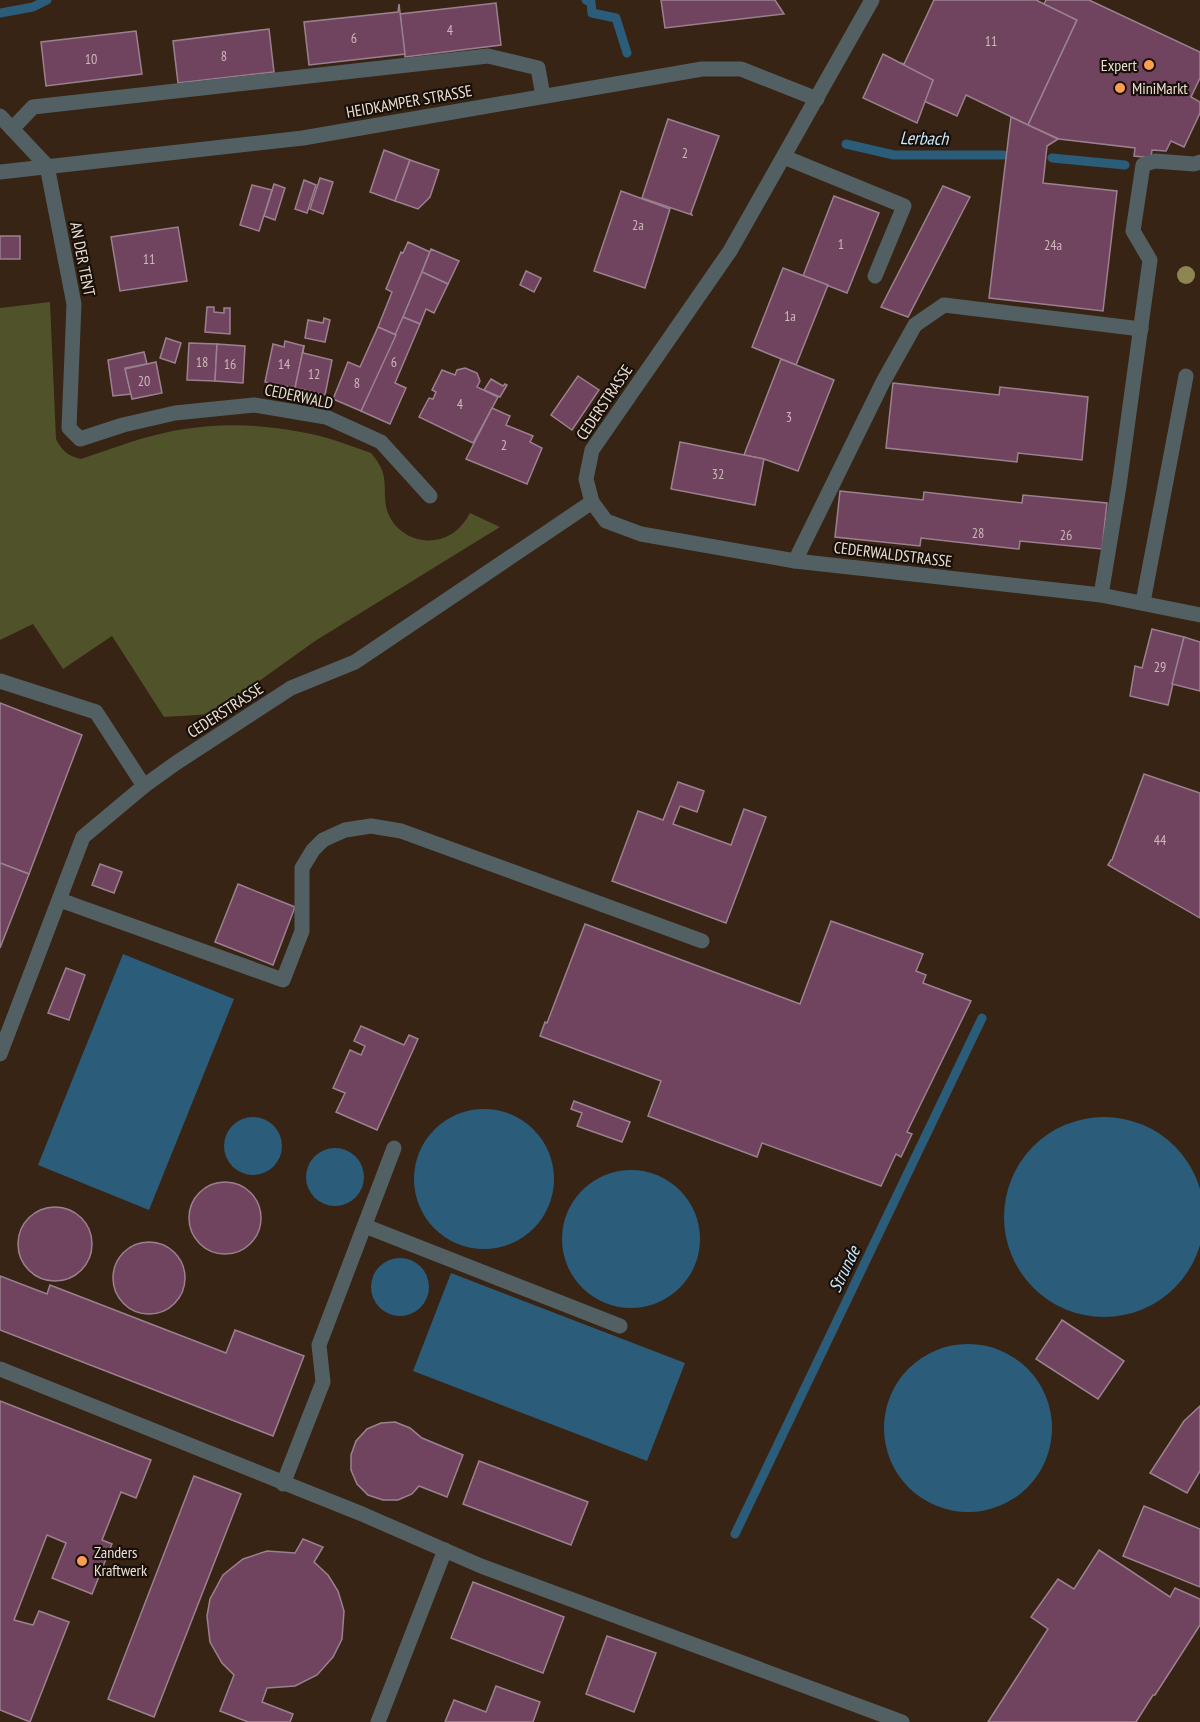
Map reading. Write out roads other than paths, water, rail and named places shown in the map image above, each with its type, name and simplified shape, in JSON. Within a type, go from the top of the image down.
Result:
[{"type":"street","name":"CEDERSTRASSE","points":[[0,1054],[83,837],[144,786],[176,763],[291,688],[355,662],[592,502],[586,479],[592,450],[730,252],[872,0]]},
{"type":"street","points":[[12,129],[33,107],[488,56],[538,68],[543,96]]},
{"type":"street","name":"HEIDKAMPER STRASSE","points":[[0,172],[303,138],[702,69],[741,69],[817,99]]},
{"type":"street","points":[[0,116],[47,166]]},
{"type":"street","points":[[784,157],[904,206],[875,276]]},
{"type":"street","points":[[1101,595],[1119,486],[1150,260],[1133,231],[1143,165],[1155,161],[1194,164],[1200,162]]},
{"type":"street","name":"AN DER TENT","points":[[47,166],[74,304],[69,429]]},
{"type":"street","points":[[795,561],[883,382],[915,325],[944,305],[1141,329]]},
{"type":"street","points":[[1143,602],[1186,376]]},
{"type":"street","name":"CEDERWALD","points":[[69,429],[80,439],[123,425],[175,413],[254,405],[326,417],[381,442],[429,496]]},
{"type":"street","name":"CEDERWALDSTRASSE","points":[[592,502],[606,521],[640,534],[795,561],[1101,595],[1200,615]]},
{"type":"street","points":[[0,681],[96,712],[144,786]]},
{"type":"street","points":[[60,900],[283,980],[302,931],[302,868],[313,850],[323,840],[345,830],[371,826],[401,831],[702,941]]},
{"type":"street","points":[[283,1484],[323,1382],[319,1345],[394,1148]]},
{"type":"street","points":[[365,1226],[620,1326]]},
{"type":"street","points":[[0,1369],[362,1514],[492,1570],[902,1722]]},
{"type":"street","points":[[378,1722],[445,1550]]},
{"type":"water","points":[[123,954],[234,999],[149,1210],[38,1165]]},
{"type":"water","points":[[484,1109],[511,1114],[533,1130],[549,1152],[554,1179],[549,1206],[533,1228],[511,1244],[484,1249],[457,1244],[435,1228],[419,1206],[414,1179],[419,1152],[435,1130],[457,1114]]},
{"type":"water","points":[[247,1117],[259,1117],[274,1125],[282,1140],[282,1152],[274,1167],[259,1175],[247,1175],[232,1167],[224,1152],[224,1140],[232,1125]]},
{"type":"water","points":[[1104,1117],[1123,1119],[1142,1125],[1175,1146],[1196,1179],[1202,1198],[1204,1217],[1202,1236],[1196,1255],[1175,1288],[1142,1309],[1123,1315],[1104,1317],[1085,1315],[1066,1309],[1033,1288],[1012,1255],[1006,1236],[1004,1217],[1006,1198],[1012,1179],[1033,1146],[1066,1125],[1085,1119]]},
{"type":"water","points":[[329,1148],[341,1148],[356,1156],[364,1171],[364,1183],[356,1198],[341,1206],[329,1206],[314,1198],[306,1183],[306,1171],[314,1156]]},
{"type":"water","points":[[631,1170],[657,1175],[680,1190],[695,1213],[700,1239],[695,1265],[680,1288],[657,1303],[631,1308],[605,1303],[582,1288],[567,1265],[562,1239],[567,1213],[582,1190],[605,1175]]},
{"type":"water","points":[[394,1258],[406,1258],[421,1266],[429,1281],[429,1293],[421,1308],[406,1316],[394,1316],[379,1308],[371,1293],[371,1281],[379,1266]]},
{"type":"water","points":[[451,1273],[685,1363],[647,1461],[413,1371]]},
{"type":"water","points":[[968,1344],[1000,1351],[1027,1369],[1045,1396],[1052,1428],[1045,1460],[1027,1487],[1000,1505],[968,1512],[936,1505],[909,1487],[891,1460],[884,1428],[891,1396],[909,1369],[936,1351]]},
{"type":"waterway","name":"Lerbach","points":[[0,13],[33,7],[47,0]]},
{"type":"waterway","name":"Lerbach","points":[[586,0],[591,2],[592,13],[616,18],[627,53]]},
{"type":"waterway","name":"Lerbach","points":[[846,144],[894,155],[1003,155]]},
{"type":"waterway","name":"Lerbach","points":[[1052,158],[1125,165]]},
{"type":"waterway","name":"Strunde","points":[[735,1534],[982,1018]]},
{"type":"place","name":"Expert","points":[[1149,65]]},
{"type":"place","name":"MiniMarkt","points":[[1120,88]]},
{"type":"place","name":"Zanders Kraftwerk","points":[[82,1561]]}]
